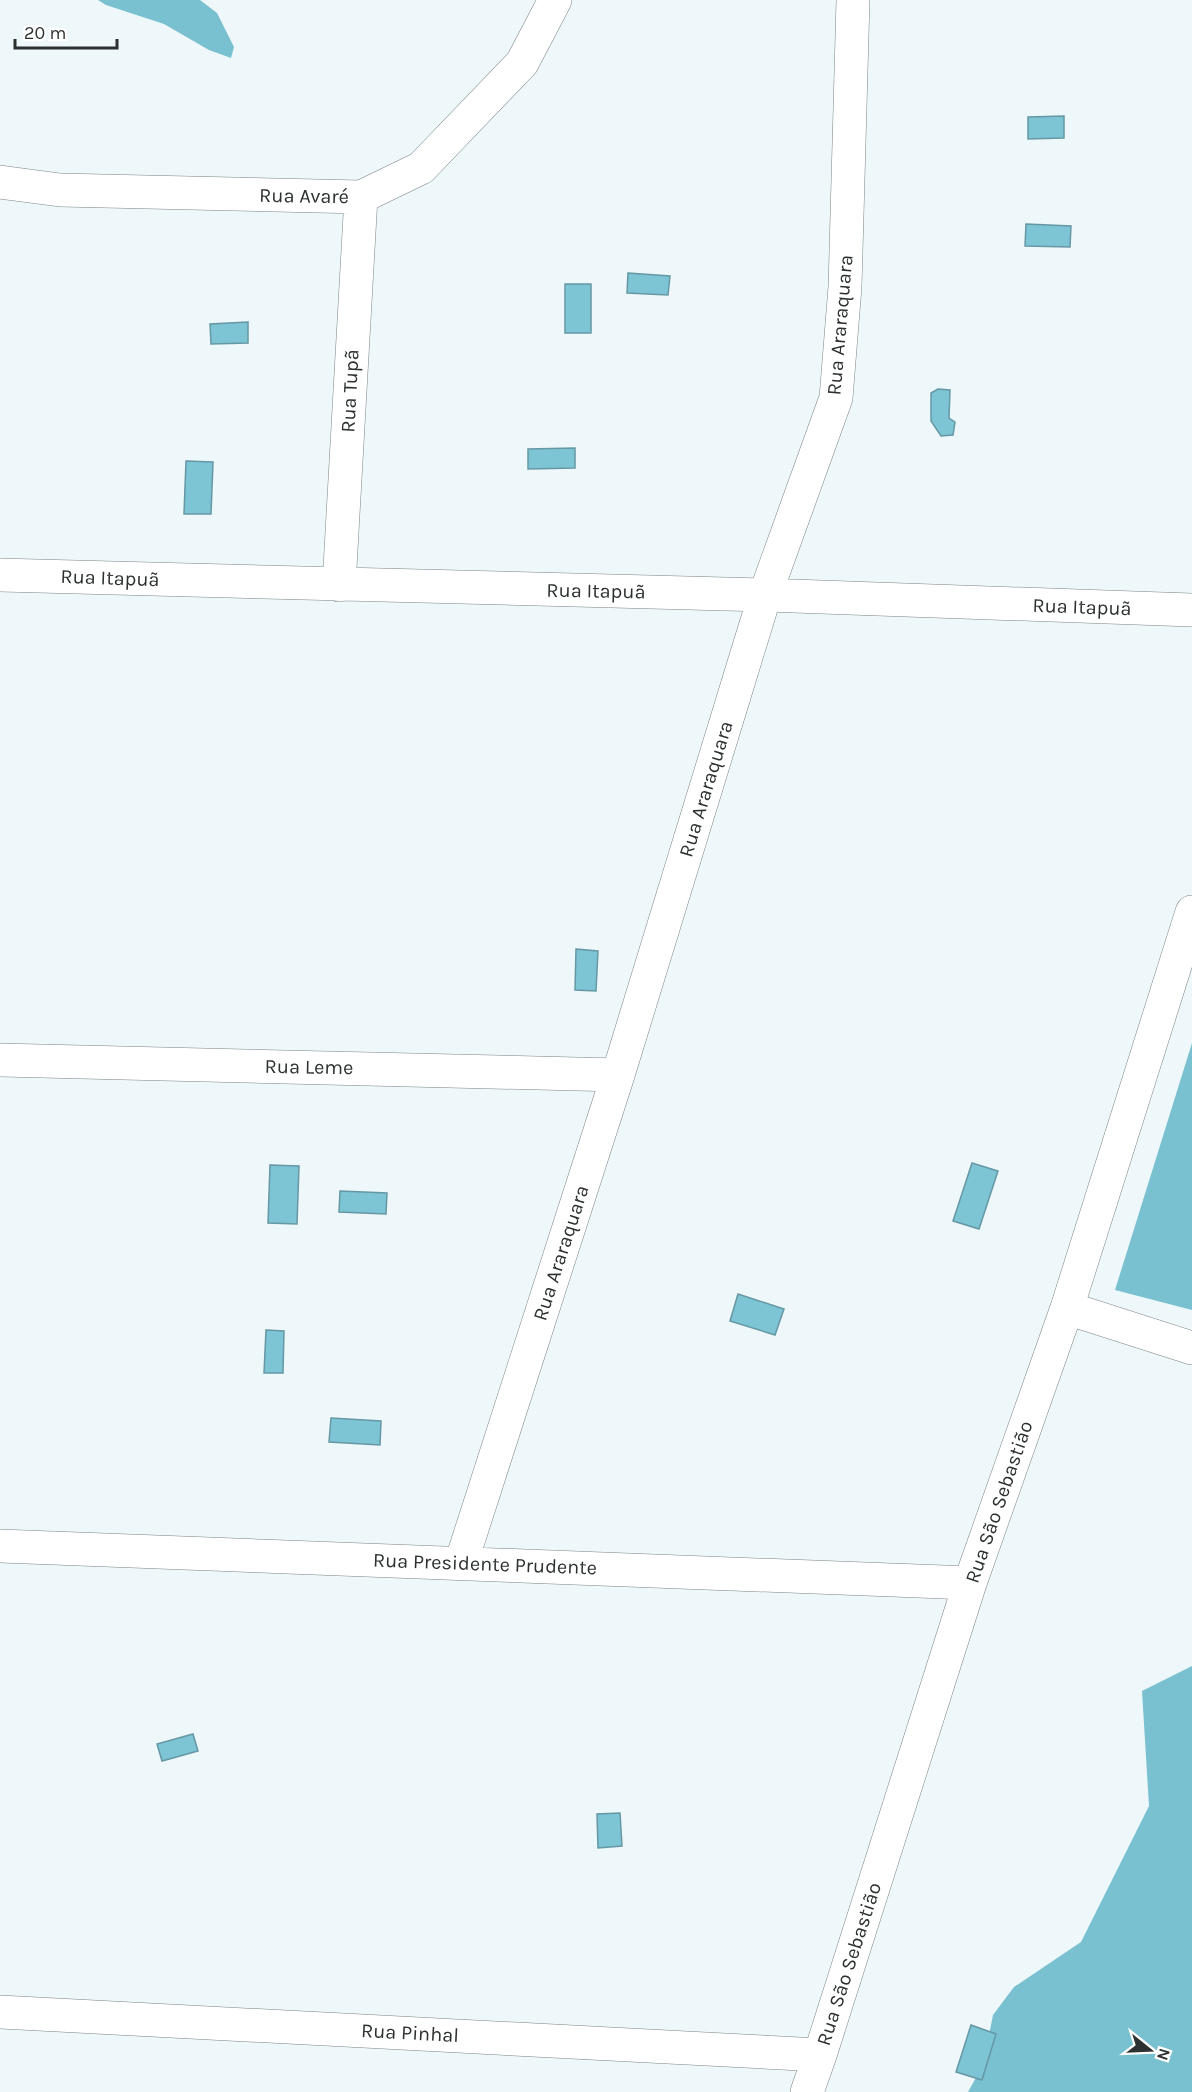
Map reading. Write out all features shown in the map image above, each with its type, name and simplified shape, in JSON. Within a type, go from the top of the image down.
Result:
[{"type":"street","name":"Rua Avaré","points":[[0,182],[60,190],[361,197],[421,168],[522,63],[555,0]]},
{"type":"street","name":"Rua Araraquara","points":[[461,1563],[618,1075],[765,596],[836,398],[845,287],[853,0]]},
{"type":"street","name":"Rua Tupã","points":[[339,585],[361,197]]},
{"type":"street","name":"Rua Itapuã","points":[[0,575],[1192,610]]},
{"type":"street","name":"Rua São Sebastião","points":[[807,2092],[970,1582],[1067,1308],[1192,912]]},
{"type":"street","name":"Rua Leme","points":[[0,1060],[618,1075]]},
{"type":"street","points":[[1067,1308],[1192,1348]]},
{"type":"street","name":"Rua Presidente Prudente","points":[[0,1546],[970,1582]]},
{"type":"street","name":"Rua Pinhal","points":[[0,2012],[820,2055]]},
{"type":"shaded area","points":[[98,0],[200,0],[217,13],[234,47],[231,58],[209,50],[164,24],[106,5]]},
{"type":"shaded area","points":[[1064,116],[1064,138],[1028,139],[1028,117]]},
{"type":"shaded area","points":[[1026,224],[1071,226],[1070,247],[1025,246]]},
{"type":"shaded area","points":[[628,273],[670,276],[668,295],[627,293]]},
{"type":"shaded area","points":[[565,284],[591,284],[591,333],[565,333]]},
{"type":"shaded area","points":[[248,322],[248,343],[211,344],[210,324]]},
{"type":"shaded area","points":[[938,389],[950,390],[949,418],[955,422],[953,435],[941,436],[931,421],[931,393]]},
{"type":"shaded area","points":[[575,448],[575,468],[528,469],[528,449]]},
{"type":"shaded area","points":[[186,461],[213,462],[211,514],[184,514]]},
{"type":"shaded area","points":[[576,949],[598,951],[596,991],[575,990]]},
{"type":"shaded area","points":[[1192,1043],[1192,1310],[1115,1290]]},
{"type":"shaded area","points":[[972,1163],[998,1171],[979,1229],[953,1221]]},
{"type":"shaded area","points":[[270,1165],[299,1166],[297,1224],[268,1223]]},
{"type":"shaded area","points":[[340,1191],[387,1193],[386,1214],[339,1212]]},
{"type":"shaded area","points":[[738,1294],[784,1309],[775,1335],[730,1321]]},
{"type":"shaded area","points":[[266,1330],[284,1331],[283,1373],[264,1373]]},
{"type":"shaded area","points":[[331,1418],[381,1421],[380,1445],[329,1442]]},
{"type":"shaded area","points":[[1192,1666],[1192,2092],[968,2092],[983,2065],[993,2015],[1014,1987],[1081,1942],[1149,1806],[1142,1691]]},
{"type":"shaded area","points":[[193,1734],[198,1751],[162,1761],[157,1744]]},
{"type":"shaded area","points":[[620,1813],[622,1846],[598,1848],[597,1814]]},
{"type":"shaded area","points":[[971,2025],[996,2034],[982,2080],[956,2072]]}]
